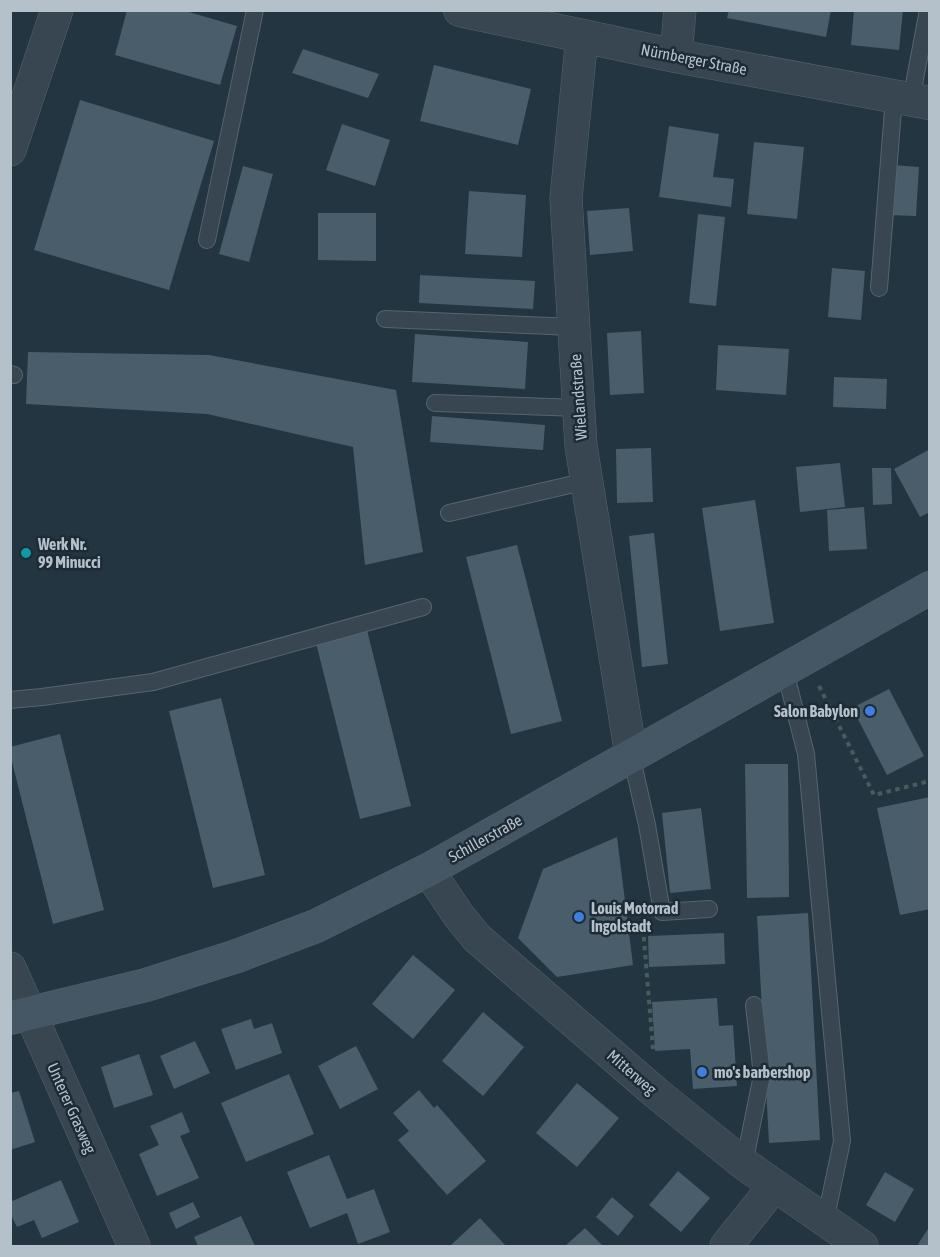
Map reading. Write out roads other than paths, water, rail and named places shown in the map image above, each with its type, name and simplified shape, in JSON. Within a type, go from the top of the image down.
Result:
[{"type":"main road","name":"Schillerstraße","points":[[20,1016],[146,985],[237,956],[316,926],[428,870],[930,588]]},
{"type":"street","points":[[10,150],[57,10]]},
{"type":"street","name":"Nürnberger Straße","points":[[460,10],[676,56],[912,100]]},
{"type":"street","points":[[676,56],[680,10]]},
{"type":"street","name":"Wielandstraße","points":[[582,36],[566,198],[581,446],[631,755]]},
{"type":"street","name":"Mitterweg","points":[[428,870],[477,938],[656,1093],[744,1164],[862,1246]]},
{"type":"street","name":"Unterer Grasweg","points":[[10,968],[20,1016],[134,1246]]},
{"type":"street","points":[[726,1246],[774,1186]]},
{"type":"lane","points":[[207,240],[255,10]]},
{"type":"lane","points":[[879,288],[928,10]]},
{"type":"lane","points":[[385,319],[574,327]]},
{"type":"lane","points":[[435,403],[579,408]]},
{"type":"lane","points":[[449,513],[587,481]]},
{"type":"lane","points":[[10,700],[153,682],[423,607]]},
{"type":"lane","points":[[785,671],[806,754],[842,1141],[825,1222]]},
{"type":"lane","points":[[631,755],[647,825],[662,912],[709,909]]},
{"type":"lane","points":[[744,1164],[762,1075],[753,1005]]},
{"type":"place","name":"Werk Nr. 99 Minucci","points":[[26,553]]},
{"type":"place","name":"Salon Babylon","points":[[870,711]]},
{"type":"place","name":"Louis Motorrad Ingolstadt","points":[[579,917]]},
{"type":"place","name":"mo's barbershop","points":[[702,1072]]}]
